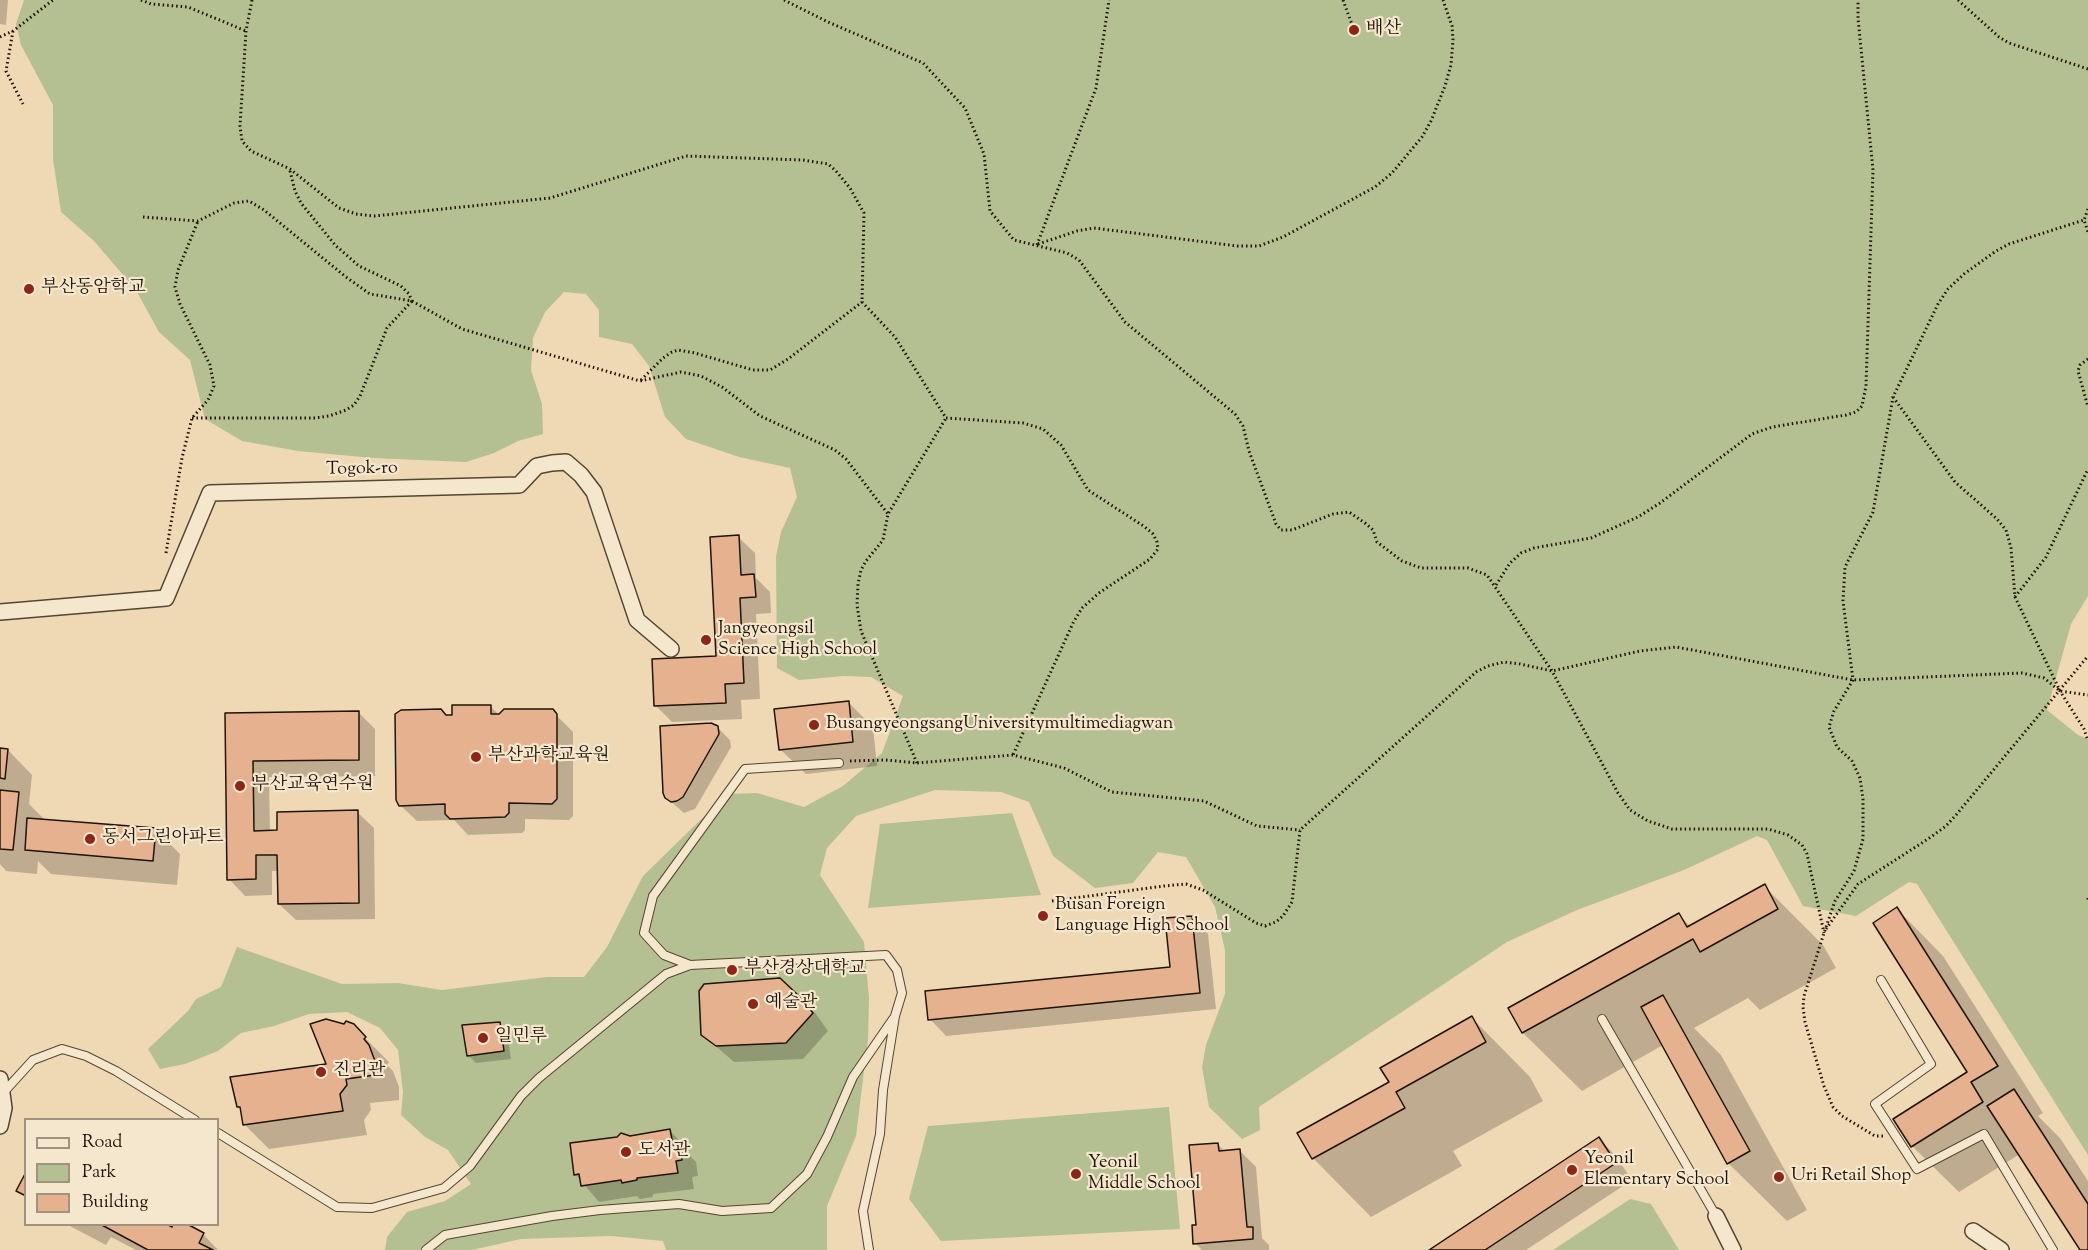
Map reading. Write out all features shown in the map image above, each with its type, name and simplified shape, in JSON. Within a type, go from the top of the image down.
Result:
[{"type":"street","name":"Togok-ro","points":[[0,612],[166,598],[210,494],[519,485],[537,466],[552,462],[566,462],[594,492],[637,620],[671,649]]},
{"type":"street","points":[[0,1126],[4,1108],[1,1086]]},
{"type":"street","points":[[1716,1216],[1733,1250]]},
{"type":"street","points":[[1973,1231],[1996,1248]]},
{"type":"lane","points":[[690,965],[664,955],[644,933],[652,896],[745,769],[840,763]]},
{"type":"lane","points":[[219,1134],[337,1207],[372,1208],[444,1188],[470,1166],[521,1096],[539,1078],[666,974],[690,965],[886,955],[897,970],[902,993],[895,1016],[883,1090],[880,1134],[863,1211],[869,1250]]},
{"type":"lane","points":[[1881,980],[1931,1064],[1875,1104],[1895,1136],[1917,1169],[1984,1134],[2053,1250]]},
{"type":"lane","points":[[426,1250],[446,1235],[488,1226],[581,1212],[679,1204],[722,1211],[771,1208],[807,1174],[827,1137],[853,1077],[895,1016]]},
{"type":"lane","points":[[1602,1019],[1716,1216]]},
{"type":"lane","points":[[1,1086],[33,1060],[62,1049],[86,1056],[116,1071],[193,1118]]},
{"type":"path","points":[[0,37],[13,31],[53,0]]},
{"type":"path","points":[[141,0],[152,4],[188,7],[246,31]]},
{"type":"path","points":[[252,0],[246,31],[240,126],[242,141],[251,152],[290,169],[339,208],[356,214],[374,216],[550,198],[686,156],[818,161],[828,164],[837,171],[850,188],[864,213],[862,302],[896,337],[946,418]]},
{"type":"path","points":[[784,0],[828,22],[923,63],[965,108],[984,154],[990,211],[1014,240],[1067,253],[1079,260],[1125,322],[1235,414],[1243,426],[1249,451],[1276,524],[1281,530],[1292,530],[1333,514],[1349,512],[1365,522],[1373,530],[1377,542],[1402,561],[1421,568],[1476,569],[1487,575],[1496,585],[1552,671],[1618,793],[1630,810],[1648,821],[1672,829],[1768,829],[1788,835],[1802,845],[1807,854],[1824,933]]},
{"type":"path","points":[[1036,245],[1096,88],[1109,0]]},
{"type":"path","points":[[1343,0],[1354,30]]},
{"type":"path","points":[[1036,245],[1077,231],[1094,228],[1237,246],[1259,246],[1283,237],[1376,187],[1392,173],[1422,137],[1445,86],[1451,65],[1453,40],[1452,26],[1443,0]]},
{"type":"path","points":[[1496,585],[1510,563],[1521,553],[1534,548],[1591,538],[1638,517],[1752,434],[1772,427],[1846,415],[1856,412],[1862,406],[1866,386],[1873,170],[1858,0]]},
{"type":"path","points":[[1958,0],[2009,43],[2088,69]]},
{"type":"path","points":[[13,31],[6,71],[23,104]]},
{"type":"path","points":[[290,169],[295,191],[301,203],[335,245],[359,266],[401,286],[412,301]]},
{"type":"path","points":[[144,217],[198,221],[234,203],[249,201],[264,210],[364,290],[381,297],[412,301],[462,329],[640,381],[681,372],[701,376],[715,383],[760,416],[835,450],[846,459],[888,514]]},
{"type":"path","points":[[2088,208],[2084,220],[2088,232]]},
{"type":"path","points":[[1895,1136],[1875,1136],[1842,1116],[1833,1107],[1824,1086],[1805,1022],[1803,1007],[1804,996],[1835,901],[1854,871],[1863,839],[1863,799],[1860,778],[1852,761],[1837,747],[1829,727],[1834,711],[1853,680],[1843,602],[1844,577],[1849,557],[1873,512],[1893,398],[1938,304],[1948,289],[1964,274],[1996,251],[2030,237],[2084,220]]},
{"type":"path","points":[[166,554],[182,458],[192,418],[208,400],[214,386],[210,365],[180,304],[175,288],[178,270],[198,221]]},
{"type":"path","points":[[192,418],[315,418],[346,410],[354,405],[360,396],[387,328],[412,301]]},
{"type":"path","points":[[640,381],[663,358],[678,350],[753,370],[770,370],[788,359],[862,302]]},
{"type":"path","points":[[2088,359],[2080,365],[2078,371],[2088,406]]},
{"type":"path","points":[[1893,398],[1955,482],[1997,519],[2006,530],[2011,548],[2015,597],[2060,691],[2084,729],[2088,741]]},
{"type":"path","points":[[917,763],[858,620],[858,594],[861,570],[883,540],[888,514],[946,418]]},
{"type":"path","points":[[946,418],[1023,423],[1043,429],[1061,445],[1088,490],[1145,527],[1153,534],[1157,542],[1158,549],[1150,559],[1082,608],[1013,755]]},
{"type":"path","points":[[2015,597],[2046,557],[2088,469]]},
{"type":"path","points":[[1052,901],[1186,884],[1203,890],[1256,923],[1271,925],[1283,916],[1292,902],[1300,830],[1476,672],[1504,662],[1552,671],[1640,651],[1676,647],[1853,680],[2022,673],[2044,678],[2060,691],[2088,694]]},
{"type":"path","points":[[1824,933],[1858,884],[1928,839],[1956,815],[2088,656]]},
{"type":"path","points":[[840,763],[877,760],[917,763],[1013,755],[1064,768],[1112,792],[1204,801],[1257,826],[1300,830]]},
{"type":"green space","points":[[24,0],[2088,0],[2088,596],[2071,624],[2047,710],[2078,735],[2088,739],[2088,1155],[1917,884],[1909,882],[1856,916],[1803,906],[1767,840],[1757,836],[1684,870],[1577,910],[1507,942],[1259,1107],[1260,1130],[1242,1139],[1209,1107],[1202,1067],[1206,1045],[1225,994],[1225,950],[1215,907],[1186,857],[1158,852],[1133,883],[1095,888],[1053,856],[1029,802],[1001,792],[935,790],[856,816],[827,848],[820,875],[864,942],[869,998],[868,1039],[856,1136],[827,1206],[827,1250],[666,1250],[663,1241],[611,1236],[521,1239],[472,1250],[385,1250],[387,1237],[407,1212],[445,1201],[471,1184],[448,1150],[425,1137],[401,1115],[403,1092],[398,1050],[380,1028],[347,1012],[309,1014],[274,1026],[241,1033],[218,1051],[185,1064],[160,1069],[148,1049],[188,1011],[196,999],[221,987],[237,947],[342,984],[398,983],[442,990],[547,977],[584,977],[607,947],[643,876],[727,794],[757,793],[804,807],[843,786],[882,753],[903,696],[871,677],[844,676],[799,680],[777,668],[776,557],[781,532],[797,497],[790,468],[739,457],[686,439],[665,417],[649,366],[632,344],[599,337],[599,310],[586,294],[564,292],[545,312],[533,338],[531,370],[542,404],[543,434],[518,441],[494,453],[466,462],[373,458],[298,451],[242,441],[205,419],[190,360],[159,332],[136,290],[94,241],[61,212],[53,159],[53,105],[21,45],[16,24]]},
{"type":"green space","points":[[1012,813],[1041,895],[868,908],[880,824]]},
{"type":"green space","points":[[1169,1107],[1180,1229],[941,1241],[909,1199],[928,1126]]},
{"type":"green space","points":[[1630,1199],[1651,1204],[1679,1250],[1553,1250]]},
{"type":"building","points":[[739,535],[741,575],[754,574],[756,597],[740,598],[744,683],[725,684],[726,703],[654,706],[652,659],[716,656],[710,537]]},
{"type":"building","name":"BusangyeongsangUniversitymultimediagwan","points":[[849,701],[853,742],[779,750],[774,709]]},
{"type":"building","name":"부산과학교육원","points":[[452,705],[491,705],[491,714],[499,714],[504,709],[553,709],[557,714],[557,799],[552,804],[509,803],[509,813],[505,817],[450,819],[445,814],[445,804],[399,806],[396,800],[395,714],[401,710],[441,709],[446,715],[452,715]]},
{"type":"building","name":"부산교육연수원","points":[[359,711],[359,760],[253,761],[254,831],[277,830],[277,812],[358,810],[359,903],[278,904],[277,855],[256,855],[256,879],[227,880],[225,713]]},
{"type":"building","points":[[711,723],[718,726],[719,734],[683,797],[671,802],[665,798],[663,793],[660,726]]},
{"type":"building","points":[[0,748],[8,749],[5,779],[0,778]]},
{"type":"building","points":[[0,790],[19,792],[13,850],[0,849]]},
{"type":"building","name":"동서그린아파트","points":[[27,818],[156,828],[153,861],[25,850]]},
{"type":"building","points":[[1765,884],[1778,909],[1700,952],[1693,939],[1522,1033],[1508,1008],[1679,913],[1687,927]]},
{"type":"building","points":[[1897,907],[1998,1066],[1971,1082],[1983,1102],[1911,1147],[1893,1119],[1967,1072],[1873,923]]},
{"type":"building","points":[[1192,916],[1200,993],[928,1020],[925,991],[1170,967],[1165,918]]},
{"type":"building","name":"예술관","points":[[780,978],[813,1013],[786,1043],[716,1046],[701,1035],[699,991],[704,984]]},
{"type":"building","points":[[1663,995],[1750,1151],[1727,1164],[1641,1007]]},
{"type":"building","points":[[1472,1016],[1486,1042],[1396,1092],[1405,1108],[1312,1159],[1297,1133],[1389,1082],[1380,1068]]},
{"type":"building","name":"진리관","points":[[326,1019],[354,1024],[366,1037],[364,1039],[375,1061],[375,1075],[346,1079],[347,1085],[340,1094],[343,1111],[243,1125],[240,1107],[237,1107],[230,1077],[326,1064],[310,1024]]},
{"type":"building","name":"일민루","points":[[500,1022],[504,1051],[467,1056],[462,1025]]},
{"type":"building","points":[[2014,1089],[2088,1204],[2088,1250],[2080,1250],[1987,1106]]},
{"type":"building","name":"도서관","points":[[670,1129],[673,1145],[680,1144],[682,1160],[676,1161],[678,1173],[637,1178],[637,1180],[622,1183],[621,1180],[581,1186],[579,1174],[574,1175],[570,1143],[617,1137],[621,1133],[630,1136]]},
{"type":"building","points":[[1599,1137],[1616,1163],[1485,1250],[1429,1250]]},
{"type":"building","points":[[1218,1143],[1219,1151],[1240,1149],[1247,1227],[1253,1227],[1253,1239],[1193,1244],[1192,1225],[1196,1225],[1189,1145]]},
{"type":"building","points":[[24,1176],[24,1195],[16,1191]]},
{"type":"building","points":[[104,1226],[191,1226],[204,1233],[199,1243],[213,1250],[148,1250]]},
{"type":"place","name":"배산","points":[[1354,30]]},
{"type":"place","name":"부산동암학교","points":[[29,289]]},
{"type":"place","name":"Jangyeongsil Science High School","points":[[706,640]]},
{"type":"place","name":"BusangyeongsangUniversitymultimediagwan","points":[[814,725]]},
{"type":"place","name":"부산과학교육원","points":[[476,757]]},
{"type":"place","name":"부산교육연수원","points":[[240,786]]},
{"type":"place","name":"동서그린아파트","points":[[90,839]]},
{"type":"place","name":"Busan Foreign Language High School","points":[[1043,916]]},
{"type":"place","name":"부산경상대학교","points":[[732,970]]},
{"type":"place","name":"예술관","points":[[753,1004]]},
{"type":"place","name":"일민루","points":[[483,1038]]},
{"type":"place","name":"진리관","points":[[321,1072]]},
{"type":"place","name":"도서관","points":[[626,1152]]},
{"type":"place","name":"Yeonil Elementary School","points":[[1572,1170]]},
{"type":"place","name":"Yeonil Middle School","points":[[1076,1174]]},
{"type":"place","name":"Uri Retail Shop","points":[[1779,1177]]}]
